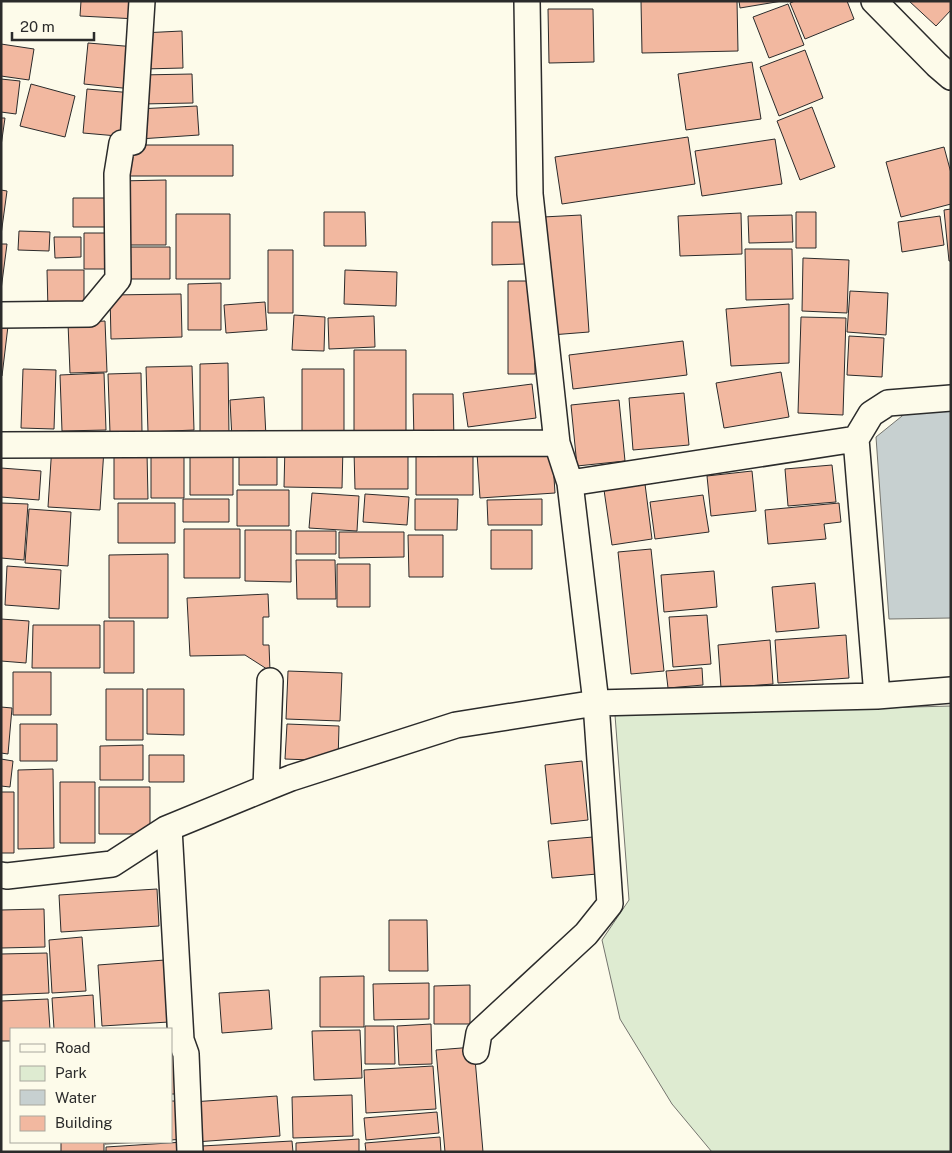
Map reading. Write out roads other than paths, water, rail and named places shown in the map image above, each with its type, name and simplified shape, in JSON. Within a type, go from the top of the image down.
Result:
[{"type":"street","points":[[1,315],[89,314],[118,279],[117,174],[122,144],[134,142],[142,1]]},
{"type":"street","points":[[476,1051],[479,1033],[586,934],[610,904],[596,703],[570,483],[556,443],[530,194],[527,1]]},
{"type":"street","points":[[874,1],[937,65],[951,76]]},
{"type":"street","points":[[876,696],[856,439],[871,414],[888,403],[951,398]]},
{"type":"street","points":[[570,483],[856,439]]},
{"type":"street","points":[[1,445],[556,443]]},
{"type":"street","points":[[266,788],[270,681]]},
{"type":"street","points":[[1,875],[7,876],[112,864],[169,828],[266,788],[291,778],[456,725],[596,703],[876,696],[951,690]]},
{"type":"street","points":[[169,828],[180,1040],[186,1054],[190,1152]]},
{"type":"water","points":[[951,409],[951,618],[889,619],[876,437],[907,412]]}]
